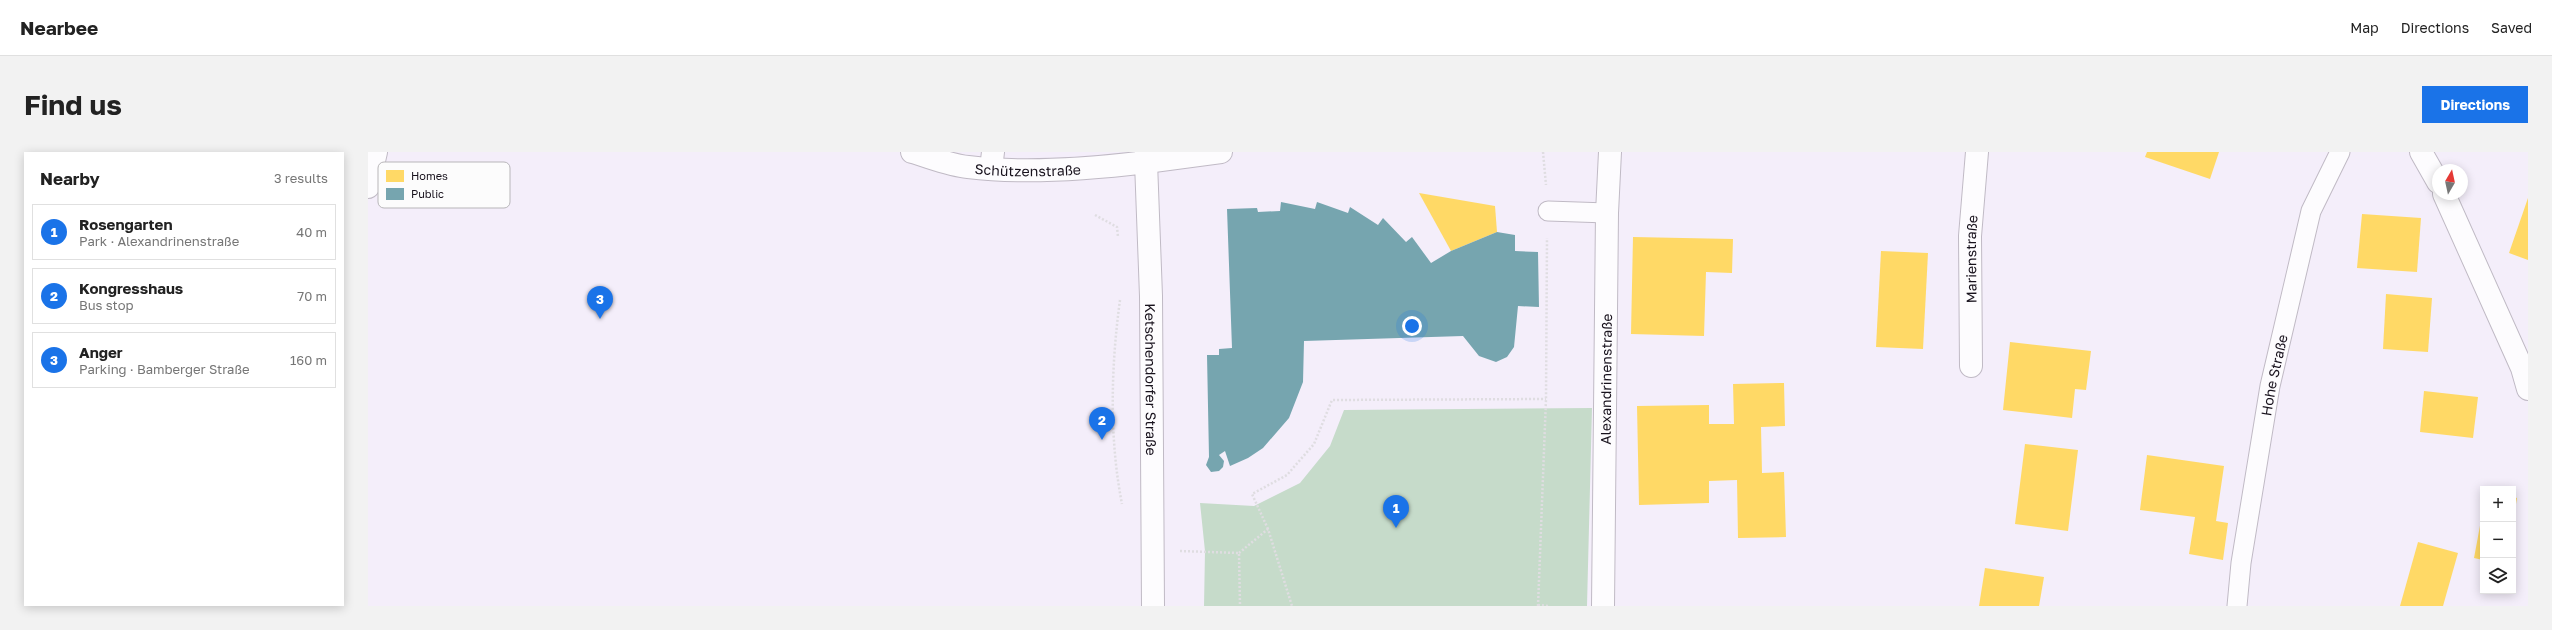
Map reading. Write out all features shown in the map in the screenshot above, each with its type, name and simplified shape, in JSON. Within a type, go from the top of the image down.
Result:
[{"type":"street","points":[[368,187],[376,152]]},
{"type":"street","name":"Schützenstraße","points":[[912,152],[966,167],[992,160],[1095,168],[1146,157],[1221,152]]},
{"type":"street","name":"Alexandrinenstraße","points":[[1603,606],[1607,214],[1610,152]]},
{"type":"street","name":"Marienstraße","points":[[1971,366],[1970,236],[1977,152]]},
{"type":"street","points":[[2421,152],[2432,171]]},
{"type":"street","name":"Ketschendorfer Straße","points":[[1146,157],[1151,296],[1153,606]]},
{"type":"street","points":[[2447,200],[2522,368],[2528,389]]},
{"type":"lane","name":"Hohe Straße","points":[[2237,606],[2241,562],[2270,386],[2311,211],[2340,152]]},
{"type":"lane","points":[[1548,211],[1607,214]]},
{"type":"path","points":[[1544,152],[1548,211],[1546,399],[1538,606],[1548,606]]},
{"type":"path","points":[[1095,215],[1117,227],[1119,241]]},
{"type":"path","points":[[1121,298],[1114,342],[1114,464],[1123,508]]},
{"type":"path","points":[[1292,606],[1268,529],[1252,494],[1287,475],[1314,444],[1332,400],[1546,399]]},
{"type":"path","points":[[1152,551],[1239,553],[1268,529]]},
{"type":"path","points":[[1239,553],[1240,606]]},
{"type":"green space","points":[[1592,408],[1587,606],[1204,606],[1205,551],[1200,503],[1254,506],[1300,483],[1330,446],[1344,410]]},
{"type":"building: Homes","points":[[2147,152],[2219,152],[2210,179],[2145,157]]},
{"type":"building: Homes","points":[[1419,193],[1495,206],[1497,232],[1451,251]]},
{"type":"building: Homes","points":[[2528,198],[2528,260],[2509,253]]},
{"type":"building: Homes","points":[[2362,214],[2421,218],[2417,272],[2357,268]]},
{"type":"building: Homes","points":[[1633,237],[1733,239],[1732,273],[1706,272],[1704,336],[1631,334]]},
{"type":"building: Homes","points":[[1881,251],[1928,253],[1923,349],[1876,347]]},
{"type":"building: Homes","points":[[2386,294],[2432,298],[2428,352],[2383,349]]},
{"type":"building: Homes","points":[[2010,342],[2091,351],[2086,390],[2075,389],[2072,418],[2003,410]]},
{"type":"building: Homes","points":[[1784,383],[1785,426],[1761,427],[1762,473],[1784,472],[1786,537],[1738,538],[1737,480],[1709,481],[1709,503],[1639,505],[1637,406],[1709,405],[1709,424],[1734,424],[1733,384]]},
{"type":"building: Homes","points":[[2424,391],[2478,397],[2473,438],[2420,432]]},
{"type":"building: Homes","points":[[2025,444],[2078,450],[2068,531],[2015,524]]},
{"type":"building: Homes","points":[[2147,455],[2224,466],[2216,521],[2228,523],[2223,560],[2189,554],[2195,517],[2140,510]]},
{"type":"building: Homes","points":[[2480,526],[2480,559],[2474,558]]},
{"type":"building: Homes","points":[[2418,542],[2458,553],[2443,606],[2400,606]]},
{"type":"building: Homes","points":[[1985,568],[2044,577],[2039,606],[1979,606]]},
{"type":"building: Public","points":[[1281,202],[1315,209],[1317,202],[1348,213],[1350,207],[1378,225],[1383,218],[1406,242],[1412,237],[1431,263],[1451,251],[1497,232],[1515,235],[1515,251],[1538,252],[1539,307],[1518,306],[1514,347],[1507,357],[1496,362],[1479,356],[1463,336],[1304,341],[1303,382],[1289,418],[1263,448],[1248,458],[1230,466],[1225,451],[1219,455],[1224,461],[1223,467],[1219,471],[1211,472],[1206,465],[1209,457],[1207,355],[1219,355],[1219,349],[1232,348],[1227,209],[1257,208],[1258,212],[1280,211]]},
{"type":"place","name":"Anger","points":[[600,319]]},
{"type":"place","name":"Kongresshaus","points":[[1102,440]]},
{"type":"place","name":"Rosengarten","points":[[1396,528]]}]
